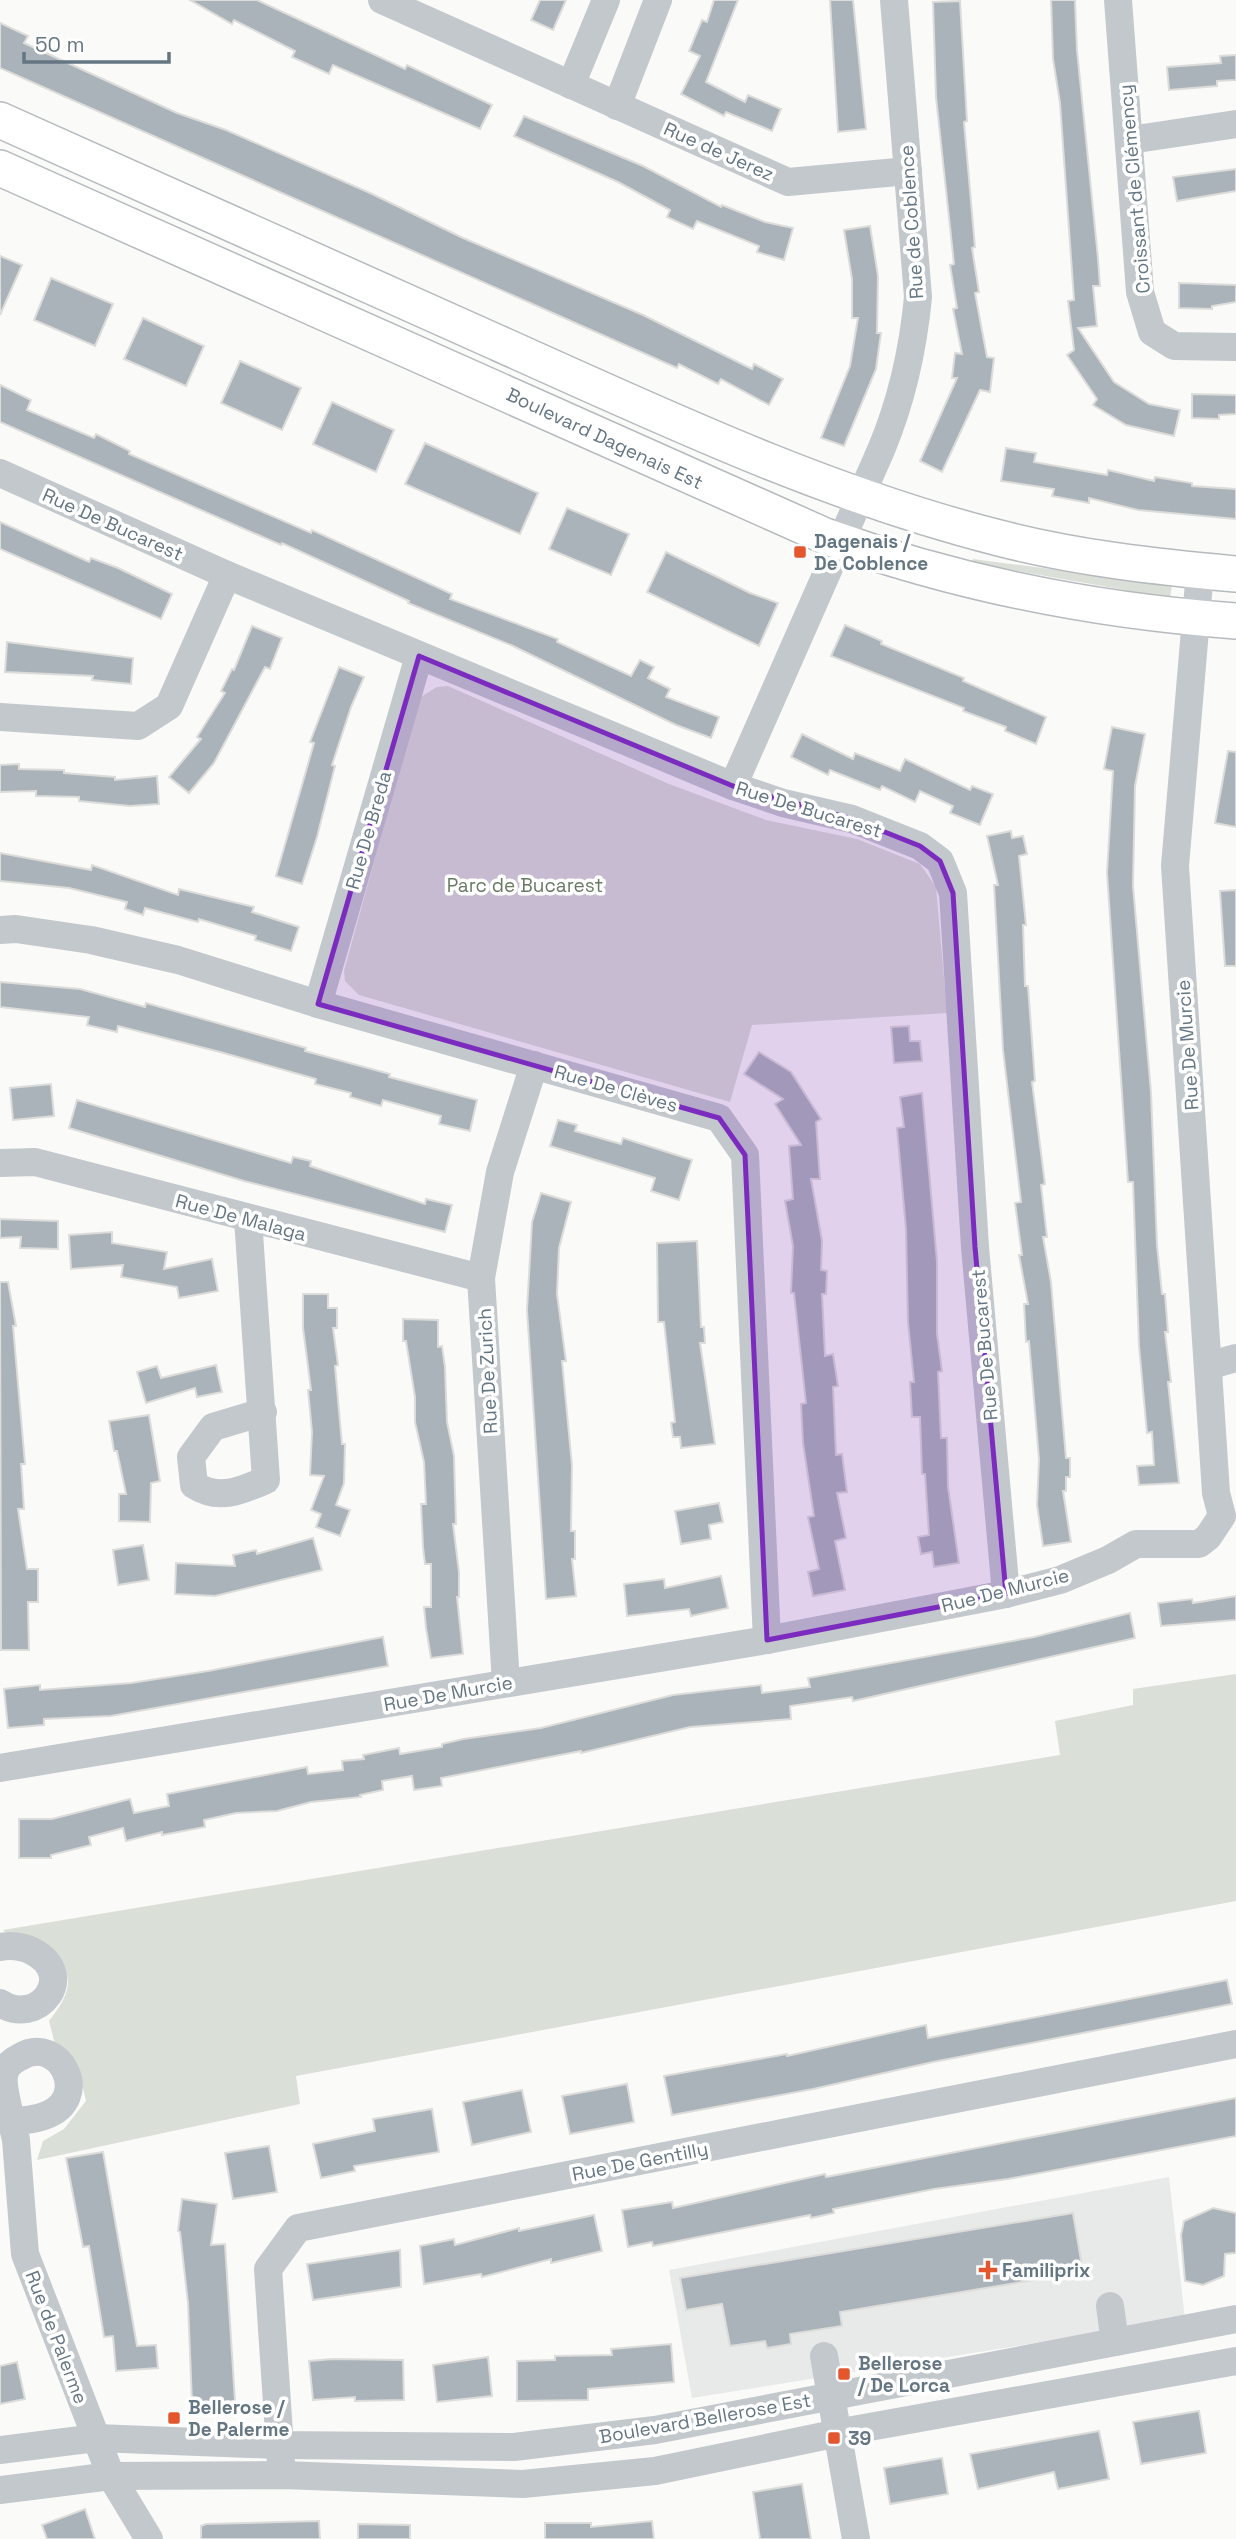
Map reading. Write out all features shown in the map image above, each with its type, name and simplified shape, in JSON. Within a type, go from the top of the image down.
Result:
[{"type":"main road","points":[[0,120],[708,436],[862,496],[960,527],[1035,546],[1236,574]]},
{"type":"main road","name":"Boulevard Dagenais Est","points":[[0,168],[494,387],[775,516],[842,542],[932,570],[1010,589],[1121,609],[1236,621]]},
{"type":"street","name":"Rue de Jerez","points":[[382,0],[788,182],[908,171]]},
{"type":"street","points":[[571,85],[606,0]]},
{"type":"street","points":[[617,106],[658,0]]},
{"type":"street","name":"Rue de Coblence","points":[[733,786],[894,419],[914,347],[918,297],[894,0]]},
{"type":"street","name":"Croissant de Clémency","points":[[1118,0],[1140,292],[1152,332],[1174,346],[1236,347]]},
{"type":"street","points":[[1130,140],[1236,124]]},
{"type":"street","name":"Rue De Bucarest","points":[[0,473],[227,575],[733,786],[783,803],[852,819],[920,846],[940,861],[953,893],[975,1247],[1006,1594]]},
{"type":"street","name":"Rue De Murcie","points":[[0,1768],[767,1640],[1006,1594],[1060,1580],[1136,1544],[1184,1547],[1199,1544],[1208,1537],[1222,1516],[1216,1493],[1175,866],[1200,571]]},
{"type":"street","points":[[0,717],[138,726],[169,706],[227,575]]},
{"type":"street","name":"Rue De Breda","points":[[318,1004],[419,656]]},
{"type":"street","name":"Rue De Clèves","points":[[0,930],[16,929],[91,940],[178,960],[318,1004],[719,1118],[744,1155],[767,1640]]},
{"type":"street","name":"Rue De Zurich","points":[[506,1684],[481,1278],[500,1171],[534,1065]]},
{"type":"street","name":"Rue De Malaga","points":[[0,1163],[35,1162],[481,1278]]},
{"type":"street","points":[[247,1219],[263,1412]]},
{"type":"street","points":[[1208,1366],[1236,1359]]},
{"type":"street","points":[[0,1947],[23,1947],[41,1956],[54,1975],[52,1988],[45,2000],[34,2007],[19,2010],[0,2003]]},
{"type":"street","name":"Rue De Gentilly","points":[[283,2475],[278,2445],[268,2269],[298,2228],[1236,2044]]},
{"type":"street","name":"Rue de Palerme","points":[[12,2122],[25,2254],[111,2476],[149,2539]]},
{"type":"street","points":[[1110,2306],[1115,2342]]},
{"type":"street","name":"Boulevard Bellerose Est","points":[[0,2450],[96,2438],[278,2445],[514,2447],[654,2430],[1236,2319]]},
{"type":"street","points":[[824,2356],[840,2433],[856,2539]]},
{"type":"street","name":"Boulevard Bellerose Est","points":[[0,2490],[111,2476],[283,2475],[523,2484],[655,2471],[840,2433],[1236,2361]]},
{"type":"highlighted area","points":[[419,656],[733,786],[852,819],[920,846],[940,861],[953,893],[975,1247],[1006,1594],[767,1640],[745,1155],[719,1118],[318,1004]]},
{"type":"shaded area","points":[[1169,2177],[1185,2319],[692,2398],[669,2270]]},
{"type":"green space","points":[[973,559],[1172,585],[1170,598],[972,563]]},
{"type":"green space","name":"Parc de Bucarest","points":[[448,686],[669,784],[766,820],[857,839],[920,864],[936,887],[947,1013],[752,1025],[730,1102],[359,995],[345,981],[344,971],[419,698],[437,687]]},
{"type":"green space","points":[[1236,1674],[1236,1901],[296,2076],[300,2104],[37,2160],[43,2141],[64,2129],[86,2101],[79,2071],[56,2048],[49,2021],[63,2000],[68,1984],[66,1973],[58,1964],[3,1930],[1060,1755],[1055,1721],[1133,1705],[1133,1689]]},
{"type":"building","points":[[190,0],[257,0],[405,69],[407,65],[492,105],[480,129],[333,65],[329,74],[292,57],[295,51],[234,20],[232,24]]},
{"type":"building","points":[[540,0],[566,0],[553,30],[531,20]]},
{"type":"building","points":[[714,0],[738,0],[706,82],[745,102],[748,95],[781,109],[772,131],[726,112],[724,116],[681,94],[700,56],[689,51],[702,20],[707,22]]},
{"type":"building","points":[[830,0],[853,0],[866,129],[838,132]]},
{"type":"building","points":[[1051,0],[1075,0],[1077,50],[1098,258],[1100,286],[1093,286],[1097,326],[1078,328],[1114,382],[1149,404],[1180,410],[1174,436],[1126,425],[1093,405],[1097,399],[1067,355],[1074,350],[1068,301],[1074,300],[1060,103],[1053,59]]},
{"type":"building","points":[[960,1],[967,121],[964,122],[975,247],[972,248],[979,292],[975,293],[987,357],[994,358],[990,392],[980,390],[942,472],[920,461],[957,378],[952,378],[955,353],[962,354],[953,309],[957,308],[950,265],[954,264],[936,97],[933,2]]},
{"type":"building","points":[[0,23],[28,36],[24,43],[177,113],[226,130],[370,193],[463,238],[643,315],[752,369],[754,364],[783,379],[769,405],[721,379],[718,384],[679,364],[677,368],[0,68]]},
{"type":"building","points":[[1236,55],[1236,80],[1217,81],[1217,86],[1169,90],[1167,67],[1221,63],[1220,56]]},
{"type":"building","points":[[524,116],[643,166],[721,207],[722,205],[765,222],[793,228],[784,260],[757,252],[759,246],[697,221],[693,229],[667,217],[670,210],[618,182],[514,136]]},
{"type":"building","points":[[1236,169],[1236,191],[1177,201],[1173,177]]},
{"type":"building","points":[[870,226],[878,276],[877,333],[881,333],[876,369],[844,446],[821,438],[850,366],[858,318],[852,318],[852,279],[844,230]]},
{"type":"building","points":[[0,256],[22,265],[0,315]]},
{"type":"building","points":[[51,278],[113,304],[95,346],[34,320]]},
{"type":"building","points":[[1179,283],[1236,285],[1236,302],[1212,306],[1212,309],[1179,308]]},
{"type":"building","points":[[143,318],[204,346],[186,386],[124,359]]},
{"type":"building","points":[[240,361],[301,388],[282,430],[221,403]]},
{"type":"building","points":[[0,385],[31,400],[27,410],[94,438],[96,434],[130,451],[129,454],[311,533],[312,530],[452,594],[450,599],[558,639],[557,642],[631,676],[640,660],[654,667],[648,678],[670,689],[666,697],[719,717],[711,738],[676,725],[513,646],[408,603],[409,601],[282,543],[281,545],[0,422]]},
{"type":"building","points":[[1192,394],[1236,395],[1236,414],[1219,415],[1219,419],[1192,418]]},
{"type":"building","points":[[332,402],[394,430],[376,472],[313,444]]},
{"type":"building","points":[[425,443],[538,493],[520,534],[405,484]]},
{"type":"building","points":[[1006,448],[1036,453],[1034,462],[1107,475],[1108,470],[1154,481],[1155,477],[1192,483],[1192,486],[1236,489],[1236,519],[1138,510],[1089,498],[1089,503],[1052,496],[1054,489],[1001,481]]},
{"type":"building","points":[[567,508],[629,534],[611,575],[549,549]]},
{"type":"building","points":[[0,522],[89,562],[91,558],[118,568],[172,594],[161,619],[0,549]]},
{"type":"building","points":[[666,552],[750,593],[778,603],[759,646],[647,592]]},
{"type":"building","points":[[845,625],[882,641],[881,644],[964,678],[963,681],[1046,717],[1036,744],[1005,731],[1006,727],[963,711],[964,708],[831,656]]},
{"type":"building","points":[[252,626],[282,638],[270,669],[265,667],[214,763],[189,793],[169,777],[201,739],[197,737],[225,693],[221,691],[232,669],[234,670]]},
{"type":"building","points":[[7,642],[133,658],[131,684],[92,680],[93,676],[5,672]]},
{"type":"building","points":[[339,667],[364,677],[332,765],[335,766],[302,884],[276,876],[314,743],[310,742]]},
{"type":"building","points":[[1112,727],[1145,734],[1135,786],[1133,886],[1151,1092],[1157,1245],[1162,1294],[1165,1294],[1168,1332],[1165,1332],[1171,1382],[1168,1382],[1179,1483],[1139,1485],[1137,1466],[1154,1465],[1152,1432],[1147,1433],[1139,1346],[1133,1182],[1128,1182],[1107,873],[1113,771],[1104,769]]},
{"type":"building","points":[[802,734],[853,759],[855,753],[900,771],[905,759],[970,790],[972,786],[993,794],[980,825],[950,813],[953,806],[920,791],[915,802],[882,786],[880,790],[830,770],[828,775],[791,757]]},
{"type":"building","points":[[1228,751],[1236,752],[1236,827],[1215,823]]},
{"type":"building","points":[[19,764],[19,769],[64,770],[64,773],[115,777],[115,780],[157,776],[159,804],[130,806],[79,801],[79,797],[36,796],[36,791],[0,792],[0,765]]},
{"type":"building","points":[[1011,831],[1012,838],[1023,836],[1027,854],[1019,856],[1026,925],[1023,925],[1025,986],[1028,986],[1035,1081],[1032,1082],[1045,1184],[1041,1185],[1047,1237],[1043,1237],[1051,1282],[1066,1458],[1070,1458],[1070,1477],[1066,1477],[1066,1491],[1063,1491],[1071,1542],[1043,1546],[1037,1505],[1039,1459],[1029,1341],[1026,1342],[1024,1304],[1028,1304],[1019,1255],[1022,1255],[1015,1203],[1021,1202],[1003,1050],[994,885],[998,885],[987,836]]},
{"type":"building","points":[[0,853],[91,870],[92,865],[178,895],[179,889],[254,907],[252,912],[299,927],[291,951],[255,940],[256,936],[199,919],[198,922],[145,908],[143,915],[125,909],[127,902],[69,888],[0,881]]},
{"type":"building","points":[[1236,890],[1236,966],[1225,966],[1220,891]]},
{"type":"building","points":[[0,982],[80,989],[145,1007],[146,1003],[306,1048],[305,1051],[390,1074],[389,1077],[477,1100],[470,1131],[439,1124],[441,1116],[383,1100],[381,1106],[350,1097],[351,1093],[315,1084],[316,1079],[220,1052],[118,1026],[117,1032],[87,1025],[89,1017],[0,1007]]},
{"type":"building","points":[[909,1026],[910,1041],[920,1041],[922,1061],[894,1063],[891,1027]]},
{"type":"building","points":[[759,1052],[791,1072],[821,1119],[816,1122],[820,1179],[811,1179],[822,1241],[821,1270],[827,1271],[826,1294],[822,1294],[825,1356],[833,1354],[838,1386],[833,1387],[836,1455],[842,1454],[847,1492],[837,1493],[846,1538],[835,1541],[845,1590],[813,1596],[808,1572],[819,1569],[808,1517],[814,1516],[803,1443],[801,1404],[806,1403],[794,1293],[791,1293],[793,1246],[785,1201],[793,1199],[789,1146],[801,1145],[775,1104],[783,1099],[744,1074]]},
{"type":"building","points":[[51,1084],[54,1116],[13,1120],[10,1088]]},
{"type":"building","points":[[922,1093],[937,1262],[937,1334],[942,1371],[938,1372],[941,1438],[947,1438],[948,1487],[959,1563],[934,1567],[932,1552],[921,1554],[918,1537],[929,1535],[925,1474],[922,1474],[920,1417],[912,1417],[910,1382],[914,1382],[908,1322],[906,1229],[897,1128],[904,1127],[900,1097]]},
{"type":"building","points":[[77,1100],[291,1163],[293,1157],[311,1161],[310,1166],[425,1204],[426,1199],[452,1205],[445,1232],[244,1181],[69,1128]]},
{"type":"building","points":[[558,1120],[577,1125],[575,1131],[621,1144],[623,1138],[692,1160],[679,1200],[651,1191],[655,1178],[550,1146]]},
{"type":"building","points":[[541,1193],[571,1202],[559,1248],[557,1294],[566,1361],[562,1361],[572,1465],[571,1531],[575,1531],[575,1559],[572,1559],[576,1596],[546,1599],[527,1310],[532,1222]]},
{"type":"building","points":[[0,1219],[58,1221],[58,1249],[20,1248],[21,1237],[0,1238]]},
{"type":"building","points":[[112,1232],[112,1243],[167,1252],[164,1269],[212,1259],[218,1291],[179,1298],[177,1287],[121,1277],[123,1265],[71,1269],[69,1235]]},
{"type":"building","points":[[697,1241],[701,1327],[704,1327],[705,1343],[700,1343],[715,1444],[681,1448],[680,1437],[673,1437],[671,1423],[675,1422],[664,1322],[658,1322],[657,1243]]},
{"type":"building","points":[[0,1282],[8,1282],[16,1326],[13,1326],[25,1464],[21,1464],[24,1509],[18,1509],[27,1569],[38,1569],[38,1602],[28,1602],[29,1650],[1,1650]]},
{"type":"building","points":[[303,1294],[328,1294],[328,1308],[337,1308],[337,1328],[333,1328],[338,1365],[335,1366],[342,1444],[345,1444],[344,1483],[336,1505],[350,1510],[340,1536],[316,1527],[321,1514],[311,1510],[324,1476],[310,1475],[312,1432],[308,1390],[311,1390],[303,1328]]},
{"type":"building","points":[[403,1319],[438,1320],[438,1347],[442,1346],[447,1422],[454,1456],[456,1524],[453,1524],[459,1572],[457,1597],[463,1654],[431,1658],[424,1607],[431,1607],[431,1564],[425,1564],[423,1547],[421,1504],[426,1504],[424,1462],[415,1422],[415,1397],[406,1341],[403,1341]]},
{"type":"building","points":[[216,1365],[222,1392],[197,1397],[195,1388],[146,1403],[137,1372],[157,1366],[161,1378]]},
{"type":"building","points":[[149,1415],[160,1481],[151,1483],[150,1522],[119,1521],[119,1494],[126,1494],[109,1421]]},
{"type":"building","points":[[719,1503],[723,1522],[709,1525],[711,1539],[681,1544],[675,1511]]},
{"type":"building","points":[[313,1538],[322,1570],[215,1596],[175,1594],[176,1563],[235,1566],[233,1555],[256,1550],[257,1554]]},
{"type":"building","points":[[143,1545],[149,1580],[118,1585],[113,1550]]},
{"type":"building","points":[[721,1576],[728,1608],[691,1616],[689,1609],[627,1616],[624,1584],[664,1579],[665,1588]]},
{"type":"building","points":[[1236,1596],[1236,1620],[1161,1626],[1158,1603],[1192,1599],[1193,1603]]},
{"type":"building","points":[[1130,1613],[1135,1638],[853,1701],[852,1697],[790,1706],[791,1719],[690,1727],[581,1753],[441,1778],[442,1786],[414,1790],[412,1776],[382,1781],[383,1790],[360,1795],[361,1797],[311,1802],[277,1811],[236,1813],[204,1820],[205,1827],[162,1835],[162,1832],[126,1841],[123,1828],[89,1837],[91,1845],[51,1855],[51,1858],[19,1858],[19,1819],[52,1819],[130,1799],[134,1813],[169,1806],[167,1794],[307,1767],[308,1774],[343,1770],[342,1761],[364,1759],[363,1755],[399,1748],[400,1754],[442,1747],[442,1744],[463,1739],[541,1728],[673,1695],[761,1685],[762,1693],[810,1687],[808,1678],[1034,1637]]},
{"type":"building","points":[[383,1637],[388,1666],[111,1716],[44,1719],[44,1725],[8,1728],[4,1689],[40,1685],[40,1690],[131,1683]]},
{"type":"building","points":[[1227,1980],[1232,2004],[672,2115],[664,2076],[787,2056],[926,2025],[928,2038]]},
{"type":"building","points":[[627,2084],[634,2122],[570,2134],[562,2096]]},
{"type":"building","points":[[522,2090],[531,2132],[472,2145],[463,2102]]},
{"type":"building","points":[[1236,2098],[1236,2136],[1008,2179],[934,2189],[833,2209],[834,2213],[811,2218],[810,2215],[653,2246],[652,2242],[628,2247],[622,2210],[672,2202],[673,2208],[825,2174],[826,2177]]},
{"type":"building","points":[[432,2109],[439,2152],[354,2166],[355,2171],[321,2178],[313,2144],[375,2131],[373,2119]]},
{"type":"building","points":[[269,2146],[277,2192],[233,2199],[225,2153]]},
{"type":"building","points":[[103,2152],[137,2346],[156,2345],[158,2368],[116,2371],[113,2336],[104,2337],[89,2246],[83,2247],[66,2158]]},
{"type":"building","points":[[182,2199],[217,2204],[211,2245],[225,2244],[235,2401],[192,2403],[188,2303],[178,2231]]},
{"type":"building","points":[[1213,2208],[1236,2213],[1236,2253],[1225,2254],[1224,2276],[1203,2285],[1185,2281],[1181,2235],[1184,2221]]},
{"type":"building","points":[[1073,2213],[1083,2272],[840,2312],[842,2326],[790,2334],[791,2344],[767,2348],[765,2341],[730,2346],[722,2304],[686,2310],[680,2278]]},
{"type":"building","points":[[594,2215],[602,2251],[551,2263],[551,2259],[482,2277],[481,2274],[424,2284],[420,2246],[454,2239],[455,2245],[519,2228],[519,2231]]},
{"type":"building","points":[[400,2250],[401,2287],[313,2300],[307,2264]]},
{"type":"building","points":[[671,2344],[674,2382],[588,2389],[588,2400],[517,2401],[517,2361],[555,2360],[555,2356],[612,2355],[611,2349]]},
{"type":"building","points":[[488,2357],[492,2396],[437,2402],[433,2365]]},
{"type":"building","points":[[403,2360],[404,2400],[355,2401],[355,2397],[313,2400],[309,2361]]},
{"type":"building","points":[[17,2362],[25,2399],[0,2404],[0,2366]]},
{"type":"building","points":[[1199,2411],[1206,2453],[1141,2464],[1133,2422]]},
{"type":"building","points":[[1099,2431],[1109,2479],[1058,2489],[1054,2472],[978,2489],[970,2454]]},
{"type":"building","points":[[942,2458],[948,2494],[890,2504],[884,2468]]},
{"type":"building","points":[[802,2484],[811,2539],[760,2539],[753,2492]]},
{"type":"building","points":[[85,2509],[95,2539],[47,2539],[42,2525]]},
{"type":"building","points":[[319,2521],[320,2539],[201,2539],[201,2526],[206,2524]]},
{"type":"building","points":[[652,2521],[654,2539],[545,2539],[545,2523],[591,2523],[591,2527]]},
{"type":"building","points":[[358,2524],[410,2525],[410,2539],[358,2539]]},
{"type":"place","name":"Dagenais / De Coblence","points":[[800,552]]},
{"type":"place","name":"Familiprix","points":[[988,2270]]},
{"type":"place","name":"Bellerose / De Lorca","points":[[844,2374]]},
{"type":"place","name":"Bellerose / De Palerme","points":[[174,2418]]},
{"type":"place","name":"39","points":[[834,2438]]}]
